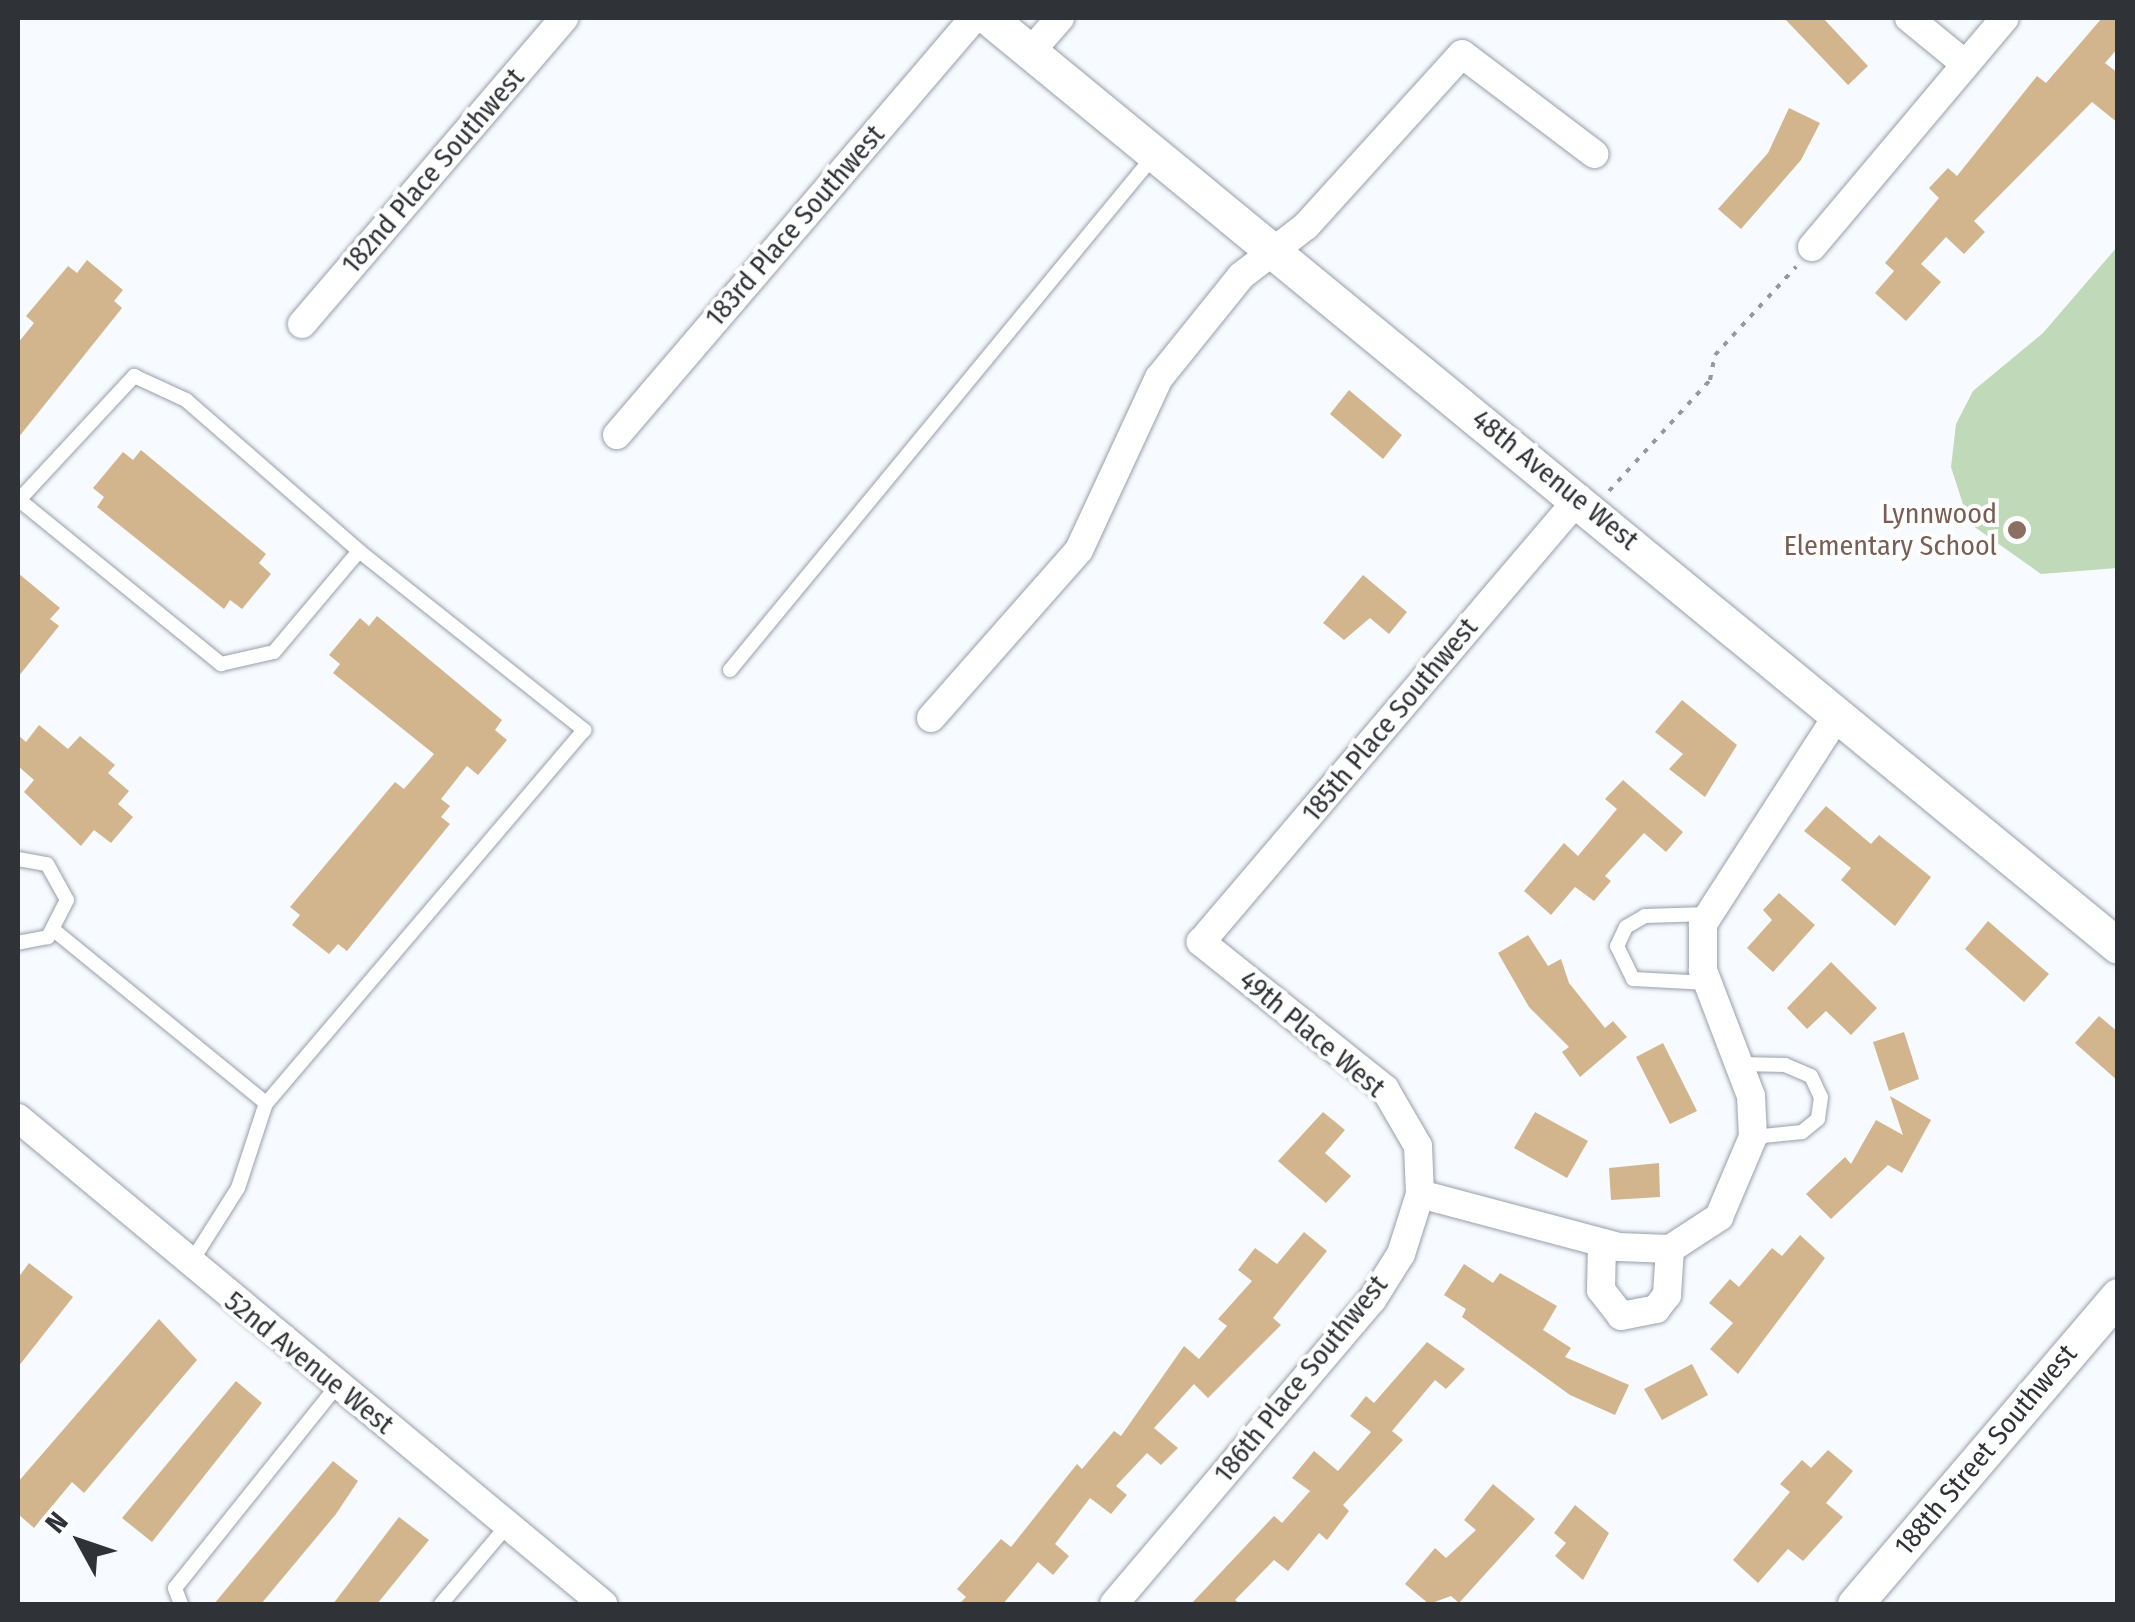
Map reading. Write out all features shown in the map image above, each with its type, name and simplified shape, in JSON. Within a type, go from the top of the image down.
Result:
[{"type":"street","name":"182nd Place Southwest","points":[[302,324],[564,18]]},
{"type":"street","name":"183rd Place Southwest","points":[[616,434],[974,18]]},
{"type":"street","name":"48th Avenue West","points":[[990,18],[1158,151],[2118,946]]},
{"type":"street","points":[[1031,51],[1060,18]]},
{"type":"street","points":[[1909,18],[1964,63]]},
{"type":"street","points":[[1812,247],[2006,18]]},
{"type":"street","points":[[931,718],[1079,550],[1159,378],[1241,276],[1306,226],[1462,54],[1594,154]]},
{"type":"street","name":"185th Place Southwest","points":[[1201,942],[1587,505]]},
{"type":"street","points":[[1420,1194],[1602,1243],[1670,1248],[1719,1217],[1753,1137],[1742,1064],[1699,950],[1708,914],[1839,713]]},
{"type":"street","name":"49th Place West","points":[[1201,942],[1385,1089],[1418,1146],[1420,1194]]},
{"type":"street","name":"52nd Avenue West","points":[[18,1118],[189,1264],[603,1604]]},
{"type":"street","name":"186th Place Southwest","points":[[1114,1604],[1372,1300],[1401,1254],[1420,1194]]},
{"type":"street","points":[[1602,1243],[1601,1290],[1621,1316],[1656,1309],[1668,1295],[1670,1248]]},
{"type":"street","name":"188th Street Southwest","points":[[1855,1604],[2118,1296]]},
{"type":"lane","points":[[730,670],[1158,151]]},
{"type":"lane","points":[[189,1264],[238,1188],[266,1103],[584,730],[358,551],[186,400],[134,376],[18,500],[221,664],[274,652],[358,551]]},
{"type":"lane","points":[[18,859],[46,864],[64,886],[65,914],[55,931],[18,943]]},
{"type":"lane","points":[[1708,914],[1645,916],[1626,927],[1617,946],[1634,979],[1708,982]]},
{"type":"lane","points":[[55,931],[266,1103]]},
{"type":"lane","points":[[1742,1064],[1786,1064],[1811,1076],[1821,1098],[1818,1118],[1802,1132],[1753,1137]]},
{"type":"lane","points":[[181,1604],[175,1588],[337,1386]]},
{"type":"lane","points":[[440,1604],[506,1526]]},
{"type":"path","points":[[1587,505],[1710,380],[1714,355],[1812,247]]},
{"type":"green space","points":[[2117,247],[2117,568],[2041,574],[1969,523],[1951,467],[1956,424],[1973,391],[2043,333]]},
{"type":"building","points":[[1784,18],[1823,18],[1868,66],[1848,85]]},
{"type":"building","points":[[2102,18],[2118,18],[2118,48],[2105,63],[2118,73],[2118,123],[2092,102],[1974,221],[1985,232],[1964,254],[1946,237],[1921,264],[1941,282],[1906,321],[1875,293],[1894,271],[1885,263],[1939,198],[1929,188],[1948,168],[1957,176],[2037,76],[2046,83]]},
{"type":"building","points":[[1789,108],[1820,123],[1801,160],[1741,229],[1718,209],[1768,153]]},
{"type":"building","points":[[87,260],[123,290],[114,301],[122,308],[18,438],[18,343],[34,323],[26,316],[68,266],[77,273]]},
{"type":"building","points":[[1349,390],[1402,435],[1383,459],[1330,414]]},
{"type":"building","points":[[141,450],[266,554],[259,563],[271,574],[242,609],[230,600],[224,609],[97,507],[104,497],[93,488],[123,452],[133,460]]},
{"type":"building","points":[[18,573],[60,608],[50,619],[59,626],[18,677]]},
{"type":"building","points":[[1363,575],[1407,612],[1389,634],[1370,618],[1344,640],[1323,623]]},
{"type":"building","points":[[377,616],[502,720],[495,730],[507,740],[478,775],[467,766],[441,799],[450,806],[441,817],[450,824],[347,951],[338,944],[329,954],[292,925],[300,915],[290,907],[395,782],[404,789],[434,754],[333,673],[340,664],[329,655],[360,618],[369,626]]},
{"type":"building","points":[[1682,700],[1737,745],[1705,797],[1669,769],[1683,754],[1655,732]]},
{"type":"building","points":[[39,725],[68,749],[80,736],[115,765],[108,773],[129,791],[118,804],[133,817],[111,843],[94,830],[81,846],[24,792],[34,780],[18,766],[18,735],[26,742]]},
{"type":"building","points":[[1623,780],[1683,832],[1666,852],[1644,833],[1605,876],[1611,881],[1594,901],[1575,887],[1551,915],[1524,891],[1564,843],[1578,856],[1617,809],[1605,799]]},
{"type":"building","points":[[1826,806],[1871,844],[1879,835],[1931,877],[1895,926],[1841,880],[1851,868],[1804,831]]},
{"type":"building","points":[[1779,893],[1815,925],[1773,972],[1747,948],[1772,920],[1763,910]]},
{"type":"building","points":[[1988,921],[2049,974],[2024,1002],[1965,949]]},
{"type":"building","points":[[1528,935],[1548,966],[1561,959],[1569,983],[1605,1028],[1613,1021],[1627,1037],[1580,1077],[1562,1052],[1569,1047],[1529,1007],[1498,953]]},
{"type":"building","points":[[1831,962],[1877,1008],[1851,1035],[1826,1011],[1807,1029],[1787,1008]]},
{"type":"building","points":[[2099,1016],[2118,1032],[2118,1081],[2075,1043]]},
{"type":"building","points":[[1904,1032],[1919,1079],[1889,1091],[1873,1042]]},
{"type":"building","points":[[1663,1043],[1697,1111],[1670,1124],[1636,1057]]},
{"type":"building","points":[[1890,1096],[1931,1120],[1902,1173],[1888,1165],[1831,1219],[1806,1194],[1845,1157],[1851,1164],[1876,1120],[1903,1135]]},
{"type":"building","points":[[1323,1112],[1345,1130],[1325,1153],[1351,1176],[1326,1203],[1278,1161]]},
{"type":"building","points":[[1535,1112],[1588,1141],[1567,1178],[1514,1148]]},
{"type":"building","points":[[1659,1163],[1660,1197],[1611,1200],[1609,1168]]},
{"type":"building","points":[[1304,1232],[1327,1251],[1273,1318],[1281,1325],[1208,1398],[1194,1384],[1154,1428],[1178,1448],[1161,1465],[1147,1453],[1116,1486],[1127,1495],[1111,1514],[1090,1498],[1055,1544],[1069,1556],[1053,1575],[1038,1562],[1003,1604],[959,1604],[966,1597],[957,1589],[1001,1539],[1011,1547],[1077,1464],[1082,1469],[1114,1431],[1121,1436],[1184,1346],[1199,1359],[1227,1326],[1218,1319],[1252,1281],[1238,1270],[1255,1248],[1277,1264]]},
{"type":"building","points":[[1800,1235],[1825,1258],[1738,1374],[1710,1349],[1733,1323],[1709,1303],[1730,1279],[1739,1287],[1772,1248],[1782,1256]]},
{"type":"building","points":[[29,1263],[73,1297],[18,1367],[18,1278]]},
{"type":"building","points":[[1464,1264],[1493,1283],[1500,1273],[1557,1306],[1543,1330],[1571,1348],[1565,1357],[1629,1385],[1615,1415],[1570,1395],[1462,1317],[1466,1309],[1444,1295]]},
{"type":"building","points":[[159,1319],[197,1360],[84,1493],[72,1482],[34,1528],[18,1514],[18,1482]]},
{"type":"building","points":[[1427,1342],[1465,1369],[1446,1389],[1435,1380],[1392,1431],[1403,1440],[1343,1505],[1349,1511],[1327,1540],[1319,1533],[1288,1571],[1274,1560],[1235,1600],[1240,1604],[1191,1604],[1274,1516],[1282,1523],[1310,1491],[1292,1478],[1314,1451],[1338,1471],[1371,1432],[1350,1416],[1366,1396],[1374,1403]]},
{"type":"building","points":[[1692,1364],[1708,1395],[1662,1420],[1644,1389]]},
{"type":"building","points":[[236,1381],[262,1403],[152,1542],[122,1518]]},
{"type":"building","points":[[1828,1450],[1853,1471],[1826,1503],[1843,1517],[1803,1561],[1788,1549],[1758,1583],[1733,1560],[1790,1492],[1780,1484],[1802,1460],[1811,1468]]},
{"type":"building","points":[[333,1461],[358,1481],[336,1514],[261,1604],[214,1604]]},
{"type":"building","points":[[1493,1484],[1535,1519],[1459,1603],[1451,1596],[1429,1604],[1405,1584],[1435,1548],[1446,1558],[1476,1530],[1464,1520]]},
{"type":"building","points":[[1575,1505],[1609,1533],[1583,1580],[1555,1556],[1566,1543],[1554,1533]]},
{"type":"building","points":[[399,1517],[429,1540],[377,1604],[333,1604]]},
{"type":"place","name":"Lynnwood Elementary School","points":[[2017,530]]}]
